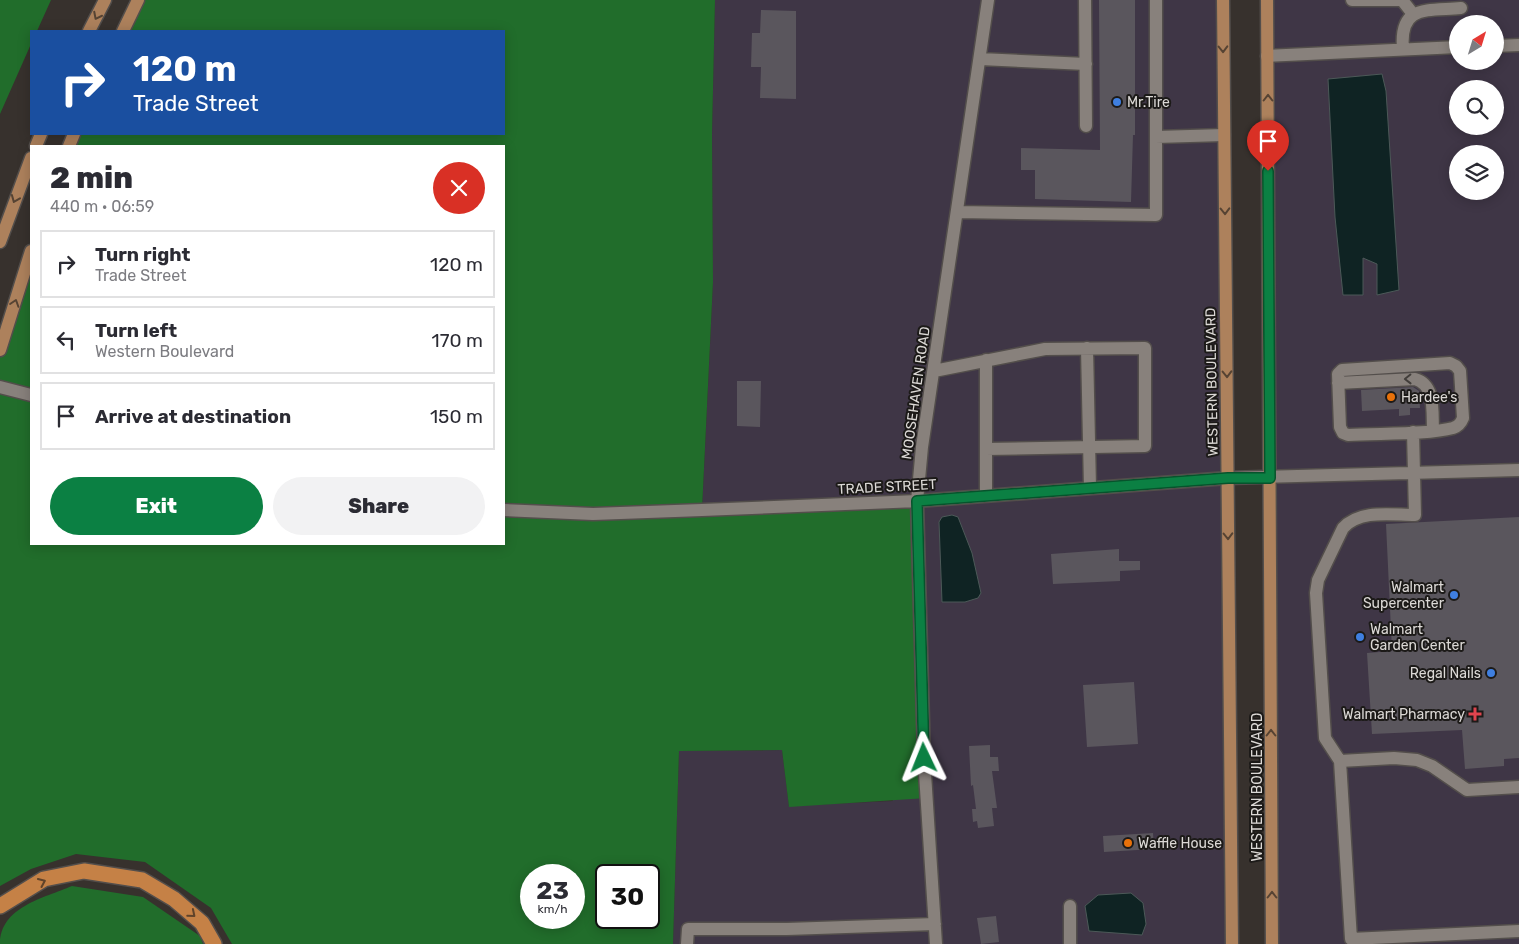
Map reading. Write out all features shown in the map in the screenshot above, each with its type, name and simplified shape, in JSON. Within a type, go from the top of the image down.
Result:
[{"type":"highway","points":[[0,906],[44,879],[84,871],[142,880],[174,900],[202,923],[214,944]]},
{"type":"main road","points":[[90,30],[105,0]]},
{"type":"main road","points":[[123,30],[138,0]]},
{"type":"main road","name":"WESTERN BOULEVARD","points":[[1223,0],[1232,944]]},
{"type":"main road","name":"WESTERN BOULEVARD","points":[[1267,0],[1272,944]]},
{"type":"main road","points":[[0,242],[30,161]]},
{"type":"main road","points":[[0,350],[30,254]]},
{"type":"street","name":"MOOSEHAVEN ROAD","points":[[936,944],[924,758],[917,501],[922,447],[988,0]]},
{"type":"street","points":[[1085,0],[1086,126]]},
{"type":"street","points":[[958,212],[1156,215],[1156,0]]},
{"type":"street","points":[[1352,0],[1402,0],[1413,14]]},
{"type":"street","points":[[1403,49],[1402,33],[1406,21],[1417,11],[1461,8]]},
{"type":"street","points":[[1504,46],[1519,45]]},
{"type":"street","points":[[1268,56],[1449,47]]},
{"type":"street","points":[[980,59],[1086,64]]},
{"type":"street","points":[[1156,137],[1224,135]]},
{"type":"street","points":[[1087,348],[1090,488]]},
{"type":"street","points":[[934,371],[1045,349],[1145,348],[1145,446],[1089,445],[986,449]]},
{"type":"street","points":[[986,360],[986,496]]},
{"type":"street","points":[[1450,363],[1456,366],[1460,371],[1463,418],[1460,424],[1454,428],[1433,430],[1348,435],[1343,433],[1340,427],[1338,374],[1347,368],[1450,363]]},
{"type":"street","points":[[1338,383],[1415,379],[1421,381],[1426,384],[1431,397],[1433,430]]},
{"type":"street","points":[[0,387],[30,395]]},
{"type":"street","points":[[1413,432],[1415,514],[1365,516],[1349,522],[1343,528],[1318,580],[1316,593],[1326,738],[1340,761],[1351,939],[1519,931]]},
{"type":"street","name":"TRADE STREET","points":[[505,510],[593,514],[917,501],[1228,478],[1519,470]]},
{"type":"street","points":[[1340,761],[1394,758],[1417,760],[1432,766],[1467,790],[1519,787]]},
{"type":"street","points":[[1070,906],[1070,944]]},
{"type":"street","points":[[687,944],[688,929],[786,929],[935,924]]},
{"type":"shaded area","points":[[715,0],[1223,0],[1232,944],[673,944],[679,751],[782,750],[789,806],[893,801],[702,510],[713,282],[712,134]]},
{"type":"shaded area","points":[[1267,0],[1519,0],[1519,944],[1272,944]]},
{"type":"green space","points":[[0,0],[51,0],[37,30],[30,30],[30,46],[0,114]]},
{"type":"green space","points":[[137,0],[715,0],[712,134],[713,282],[702,510],[917,501],[927,798],[789,807],[782,750],[679,751],[673,944],[232,944],[211,908],[145,862],[76,854],[31,869],[0,886],[0,350],[30,254],[30,545],[505,545],[505,145],[69,145],[74,135],[505,135],[505,30],[122,30]]},
{"type":"green space","points":[[72,886],[143,897],[200,936],[203,944],[0,944],[2,931],[7,921],[15,913],[37,900]]},
{"type":"water","points":[[1382,74],[1386,91],[1399,290],[1377,295],[1377,264],[1363,258],[1363,295],[1343,295],[1335,217],[1328,79]]},
{"type":"water","points":[[952,515],[958,517],[972,553],[981,593],[978,598],[965,602],[942,602],[939,522],[942,517]]},
{"type":"water","points":[[1131,893],[1143,903],[1146,924],[1142,935],[1089,931],[1085,906],[1098,895]]},
{"type":"building","points":[[1099,0],[1135,0],[1135,135],[1133,135],[1131,202],[1035,199],[1035,170],[1021,170],[1021,148],[1100,150]]},
{"type":"building","points":[[761,10],[796,11],[796,99],[760,98],[761,67],[751,67],[752,33],[760,33]]},
{"type":"building","points":[[737,381],[761,381],[760,427],[737,426]]},
{"type":"building","points":[[1413,387],[1419,391],[1420,408],[1410,408],[1410,415],[1399,416],[1399,409],[1362,411],[1361,390]]},
{"type":"building","name":"Walmart Supercenter","points":[[1519,517],[1519,758],[1504,759],[1504,766],[1465,769],[1462,730],[1372,734],[1367,653],[1392,651],[1386,524]]},
{"type":"building","points":[[1119,549],[1119,561],[1140,561],[1140,570],[1120,571],[1120,581],[1053,584],[1051,554]]},
{"type":"building","points":[[1134,682],[1138,744],[1087,747],[1083,685]]},
{"type":"building","points":[[990,745],[990,757],[998,757],[999,771],[992,771],[997,808],[992,808],[994,826],[978,828],[977,821],[973,822],[972,809],[976,809],[973,785],[971,786],[969,746]]},
{"type":"building","name":"Waffle House","points":[[1153,833],[1154,849],[1104,852],[1103,836]]},
{"type":"building","points":[[996,916],[999,942],[981,944],[977,918]]},
{"type":"place","name":"Mr.Tire","points":[[1117,102]]},
{"type":"place","name":"Hardee's","points":[[1391,397]]},
{"type":"place","name":"Walmart Supercenter","points":[[1454,595]]},
{"type":"place","name":"Walmart Garden Center","points":[[1360,637]]},
{"type":"place","name":"Regal Nails","points":[[1491,673]]},
{"type":"place","name":"Walmart Pharmacy","points":[[1475,714]]},
{"type":"place","name":"Waffle House","points":[[1128,843]]},
{"type":"route","points":[[924,758],[917,501],[1228,478],[1270,478],[1268,171]]}]
